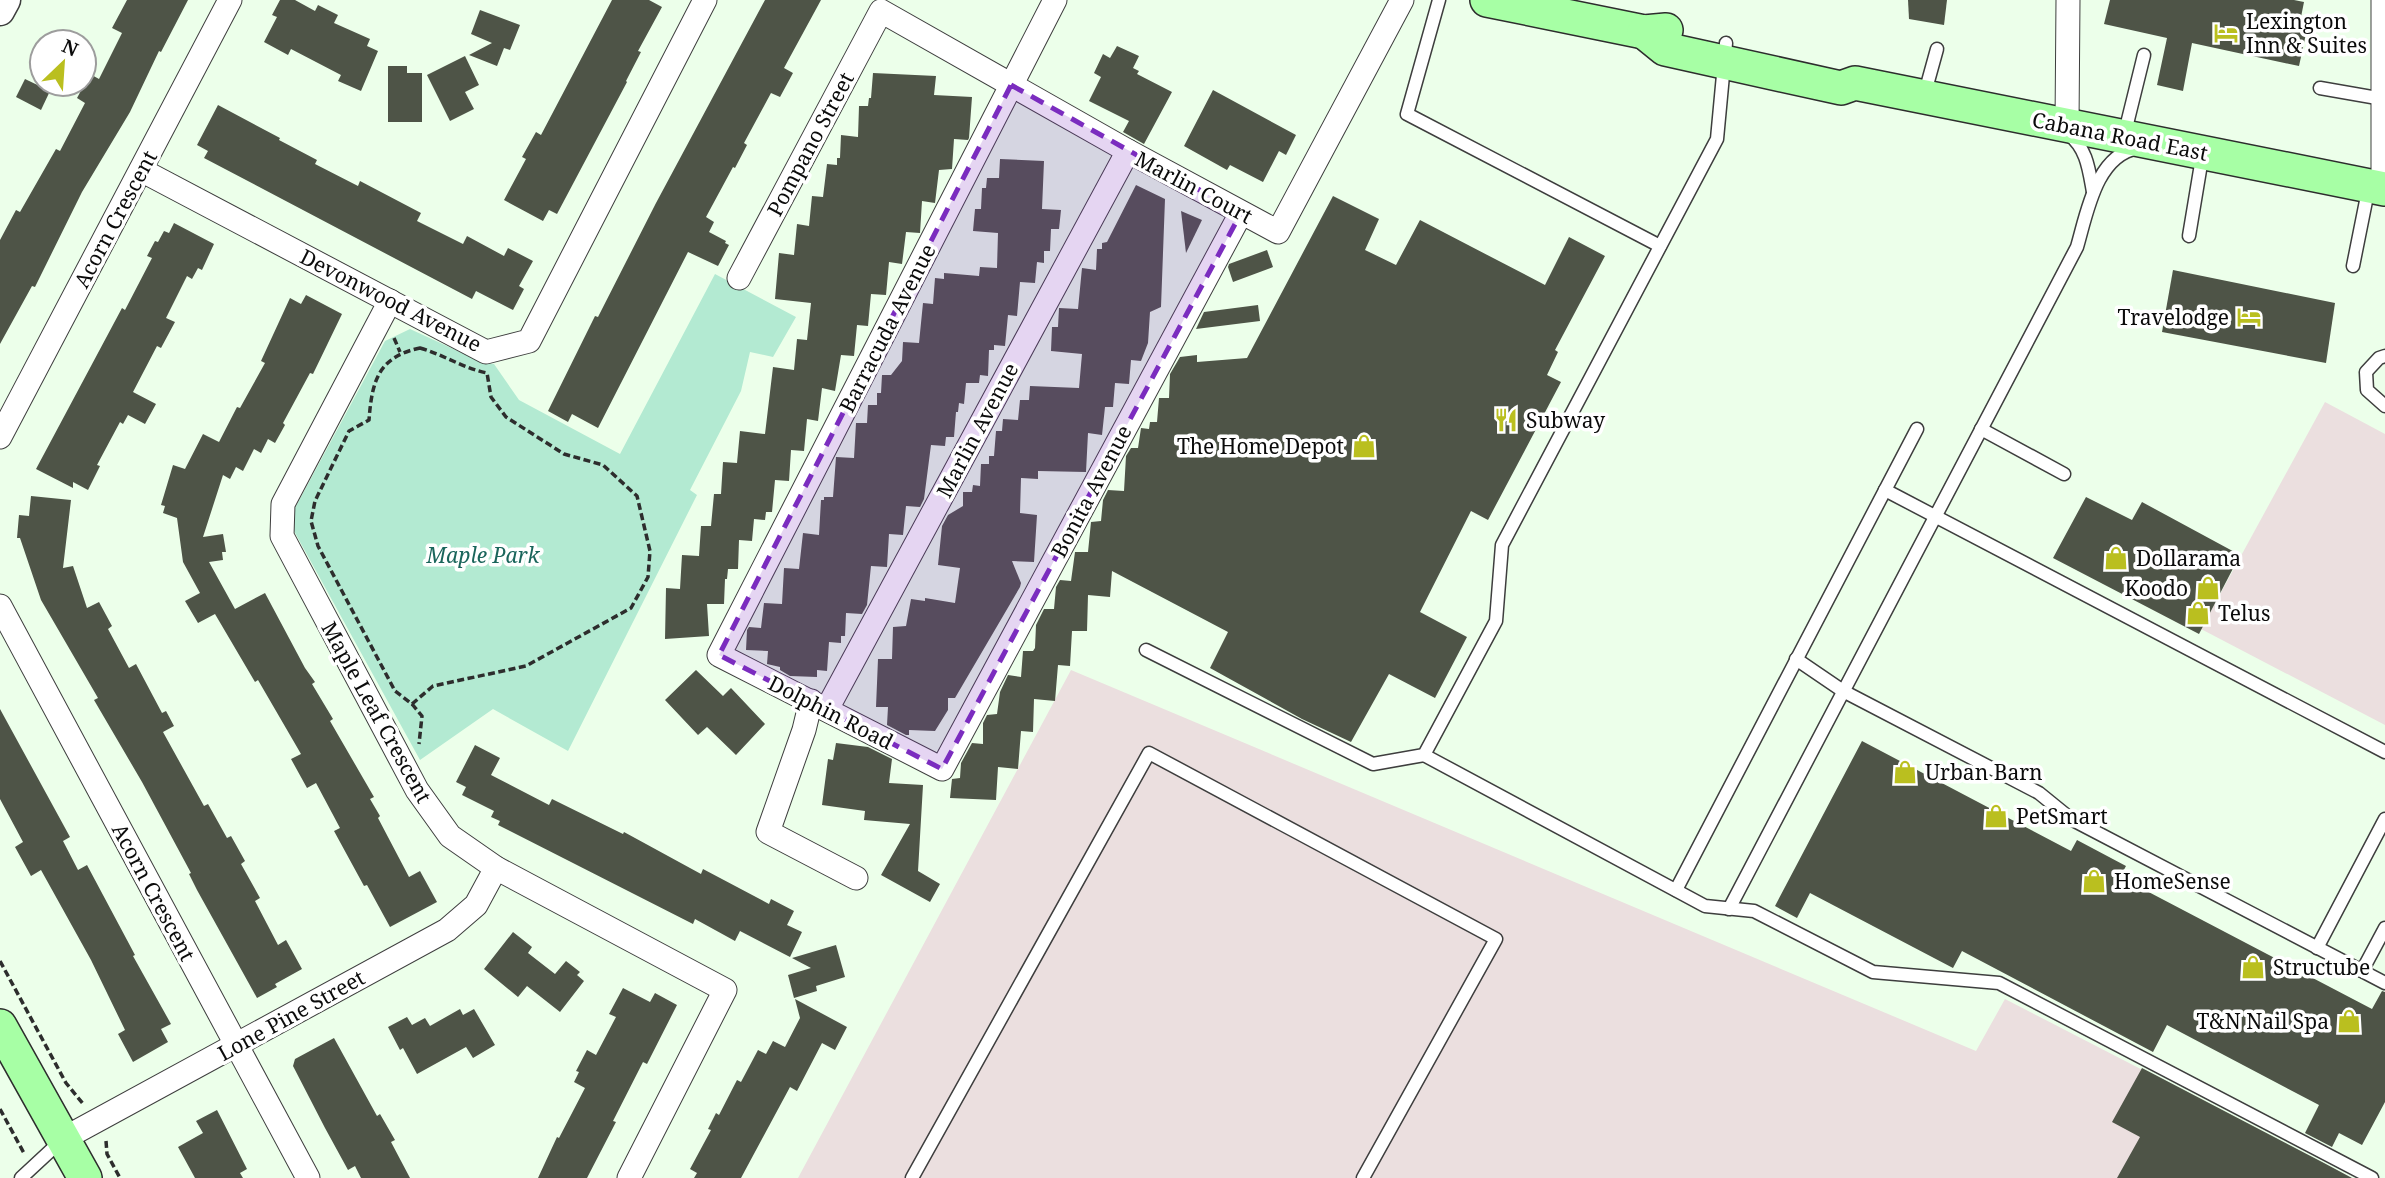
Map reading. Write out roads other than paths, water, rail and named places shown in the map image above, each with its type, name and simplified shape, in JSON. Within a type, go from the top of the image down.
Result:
[{"type":"main road","name":"Cabana Road East","points":[[1487,0],[1644,32],[1665,49],[1725,53],[1841,88],[1855,83],[2379,187]]},
{"type":"main road","points":[[0,1026],[85,1178]]},
{"type":"street","points":[[0,11],[6,0]]},
{"type":"street","name":"Acorn Crescent","points":[[0,437],[230,0]]},
{"type":"street","name":"Devonwood Avenue","points":[[141,170],[486,352],[529,341],[705,0]]},
{"type":"street","name":"Barracuda Avenue","points":[[719,655],[1055,0]]},
{"type":"street","name":"Marlin Court","points":[[881,11],[1128,151],[1278,232],[1402,0]]},
{"type":"street","points":[[2379,187],[2383,99],[2383,0]]},
{"type":"street","name":"Pompano Street","points":[[739,278],[881,11]]},
{"type":"street","points":[[2059,123],[2062,13]]},
{"type":"street","name":"Marlin Avenue","points":[[856,878],[768,832],[804,730],[1128,151]]},
{"type":"street","name":"Bonita Avenue","points":[[942,769],[1241,213]]},
{"type":"street","name":"Maple Leaf Crescent","points":[[390,301],[283,504],[282,536],[417,790],[450,836],[496,868],[725,990],[629,1178]]},
{"type":"street","name":"Acorn Crescent","points":[[0,606],[308,1178]]},
{"type":"street","name":"Dolphin Road","points":[[719,655],[942,769]]},
{"type":"street","name":"Lone Pine Street","points":[[64,1139],[447,930],[477,905],[496,868]]},
{"type":"lane","points":[[1439,0],[1407,114],[1660,246]]},
{"type":"lane","points":[[1923,96],[1937,49]]},
{"type":"lane","points":[[1424,755],[1496,621],[1502,545],[1717,139],[1725,53]]},
{"type":"lane","points":[[2124,136],[2144,55]]},
{"type":"lane","points":[[2320,88],[2383,99]]},
{"type":"lane","points":[[2059,123],[2080,143],[2093,193]]},
{"type":"lane","points":[[1729,909],[2077,247],[2093,193],[2106,168],[2129,150],[2162,144]]},
{"type":"lane","points":[[2189,236],[2203,152]]},
{"type":"lane","points":[[2353,266],[2379,187]]},
{"type":"lane","points":[[2385,356],[2379,358],[2366,372],[2367,390],[2385,407]]},
{"type":"lane","points":[[1676,890],[1917,429]]},
{"type":"lane","points":[[1981,429],[2064,474]]},
{"type":"lane","points":[[1885,490],[2385,752]]},
{"type":"lane","points":[[1146,650],[1373,764],[1424,755],[1705,905],[1754,911],[1873,972],[1998,983],[2372,1178]]},
{"type":"lane","points":[[1796,659],[1843,691],[2039,793],[2071,819],[2385,983]]},
{"type":"lane","points":[[912,1178],[1149,753],[1496,939],[1363,1178]]},
{"type":"lane","points":[[2317,948],[2385,819]]},
{"type":"lane","points":[[2362,971],[2385,928]]},
{"type":"lane","points":[[21,1178],[64,1139]]},
{"type":"place","name":"Lexington Inn & Suites","points":[[2226,33]]},
{"type":"place","name":"Travelodge","points":[[2249,317]]},
{"type":"place","name":"Subway","points":[[1506,420]]},
{"type":"place","name":"The Home Depot","points":[[1364,446]]},
{"type":"place","name":"Dollarama","points":[[2116,558]]},
{"type":"place","name":"Koodo","points":[[2208,588]]},
{"type":"place","name":"Telus","points":[[2198,613]]},
{"type":"place","name":"Urban Barn","points":[[1905,772]]},
{"type":"place","name":"PetSmart","points":[[1996,816]]},
{"type":"place","name":"HomeSense","points":[[2094,881]]},
{"type":"place","name":"Structube","points":[[2253,967]]},
{"type":"place","name":"T&N Nail Spa","points":[[2349,1021]]},
{"type":"park label","name":"Maple Park","points":[[483,555]]}]
